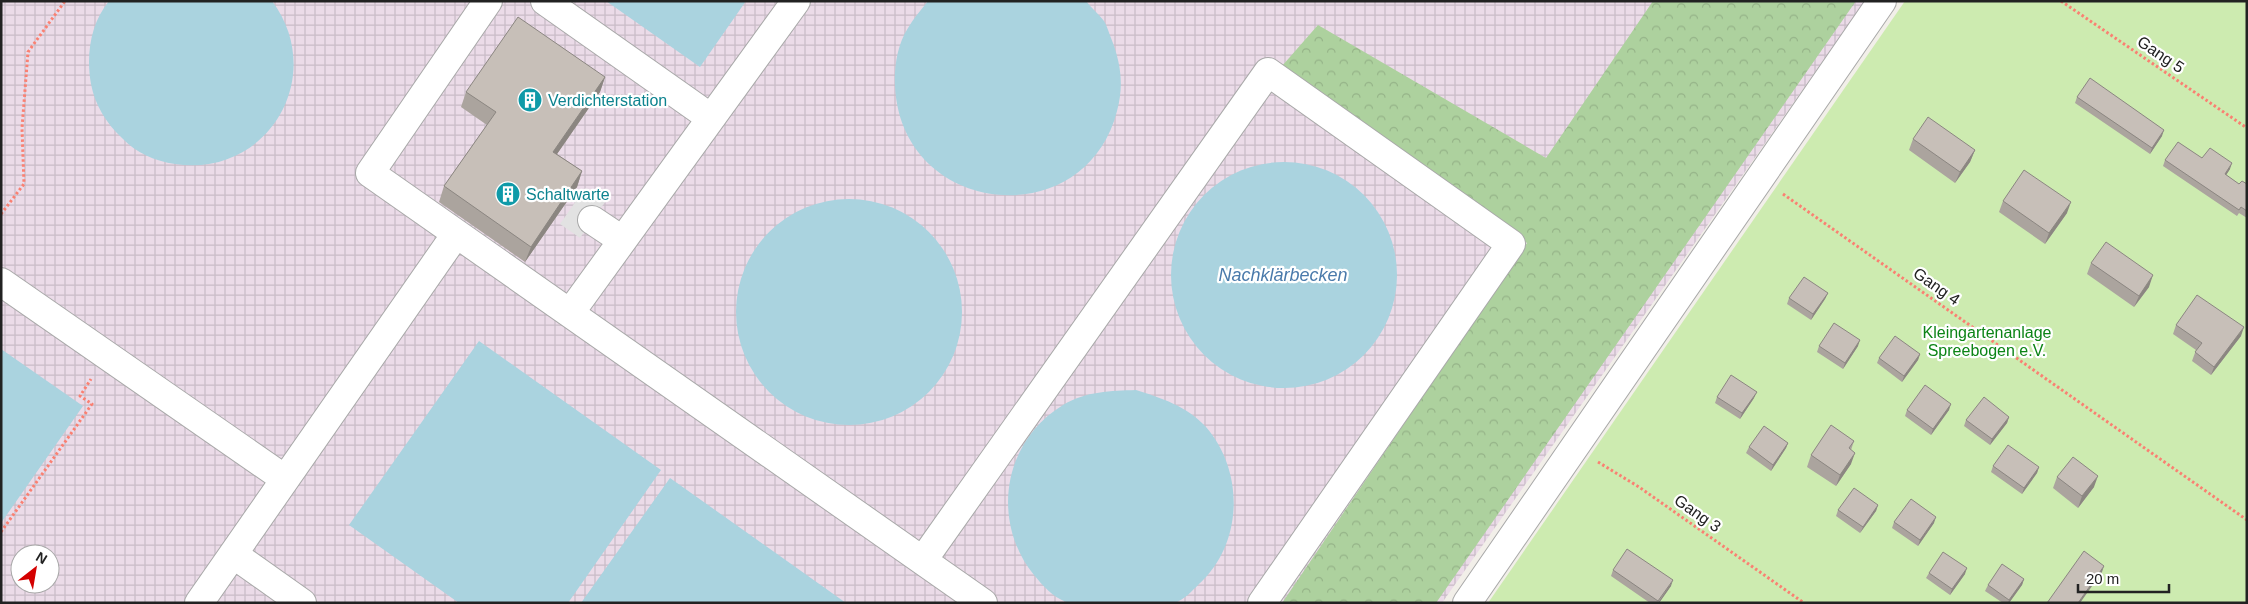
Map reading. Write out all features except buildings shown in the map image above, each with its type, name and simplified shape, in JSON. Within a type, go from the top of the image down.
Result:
[{"type":"lane","points":[[488,1],[370,173],[983,603]]},
{"type":"lane","points":[[545,1],[711,118]]},
{"type":"lane","points":[[570,313],[796,1]]},
{"type":"lane","points":[[1467,603],[1882,1]]},
{"type":"lane","points":[[923,560],[1268,72],[1511,244],[1262,603]]},
{"type":"lane","points":[[592,220],[622,240]]},
{"type":"lane","points":[[199,603],[456,234]]},
{"type":"lane","points":[[1,282],[285,479]]},
{"type":"lane","points":[[233,554],[302,603]]},
{"type":"path","points":[[1,214],[24,184],[22,128],[28,52],[65,1]]},
{"type":"path","name":"Gang 5","points":[[2061,1],[2247,128]]},
{"type":"path","name":"Gang 4","points":[[1760,178],[1822,219],[2247,520]]},
{"type":"path","points":[[1,532],[92,404],[80,396]]},
{"type":"path","name":"Gang 3","points":[[1575,448],[1639,488],[1804,603]]},
{"type":"shaded area","points":[[1,1],[1865,1],[1442,603],[1,603]]},
{"type":"shaded area","points":[[585,188],[605,202],[580,238],[560,224]]},
{"type":"green space","points":[[1653,1],[1856,1],[1436,603],[1282,603],[1527,243],[1282,66],[1318,25],[1546,158]]},
{"type":"green space","name":"Kleingartenanlage Spreebogen e.V.","points":[[1905,1],[2247,1],[2247,603],[1488,603]]},
{"type":"water","points":[[109,1],[272,1],[288,30],[294,60],[290,89],[279,116],[261,138],[237,155],[208,164],[168,163],[146,156],[133,148],[106,120],[95,99],[91,84],[89,51],[91,41],[97,20]]},
{"type":"water","points":[[606,1],[746,1],[700,67]]},
{"type":"water","points":[[928,1],[1086,1],[1106,25],[1117,56],[1121,83],[1117,111],[1099,151],[1070,178],[1034,193],[996,194],[959,184],[928,163],[905,130],[895,79],[897,57],[901,42],[910,25]]},
{"type":"water","name":"Nachklärbecken","points":[[1273,162],[1295,162],[1327,170],[1337,175],[1356,187],[1372,203],[1389,232],[1395,253],[1397,275],[1395,297],[1389,318],[1372,347],[1356,363],[1327,380],[1295,388],[1273,388],[1241,380],[1231,375],[1212,363],[1196,347],[1179,318],[1171,286],[1171,264],[1179,232],[1184,222],[1196,203],[1212,187],[1241,170]]},
{"type":"water","points":[[838,199],[860,199],[892,207],[902,212],[921,224],[937,240],[954,269],[960,290],[962,312],[960,334],[954,355],[937,384],[921,400],[892,417],[860,425],[838,425],[806,417],[796,412],[777,400],[761,384],[744,355],[736,323],[736,301],[744,269],[749,259],[761,240],[777,224],[806,207]]},
{"type":"water","points":[[479,341],[661,470],[568,603],[459,603],[349,525]]},
{"type":"water","points":[[1,349],[83,406],[1,523]]},
{"type":"water","points":[[1136,390],[1164,400],[1191,413],[1206,427],[1219,445],[1228,465],[1233,486],[1234,507],[1231,529],[1224,549],[1214,568],[1185,597],[1175,603],[1066,602],[1045,587],[1034,575],[1020,554],[1012,531],[1008,508],[1009,484],[1016,461],[1027,440],[1042,421],[1063,405],[1090,394]]},
{"type":"water","points":[[670,478],[846,603],[581,603]]},
{"type":"place","name":"Verdichterstation","points":[[530,100]]},
{"type":"place","name":"Schaltwarte","points":[[508,194]]}]
